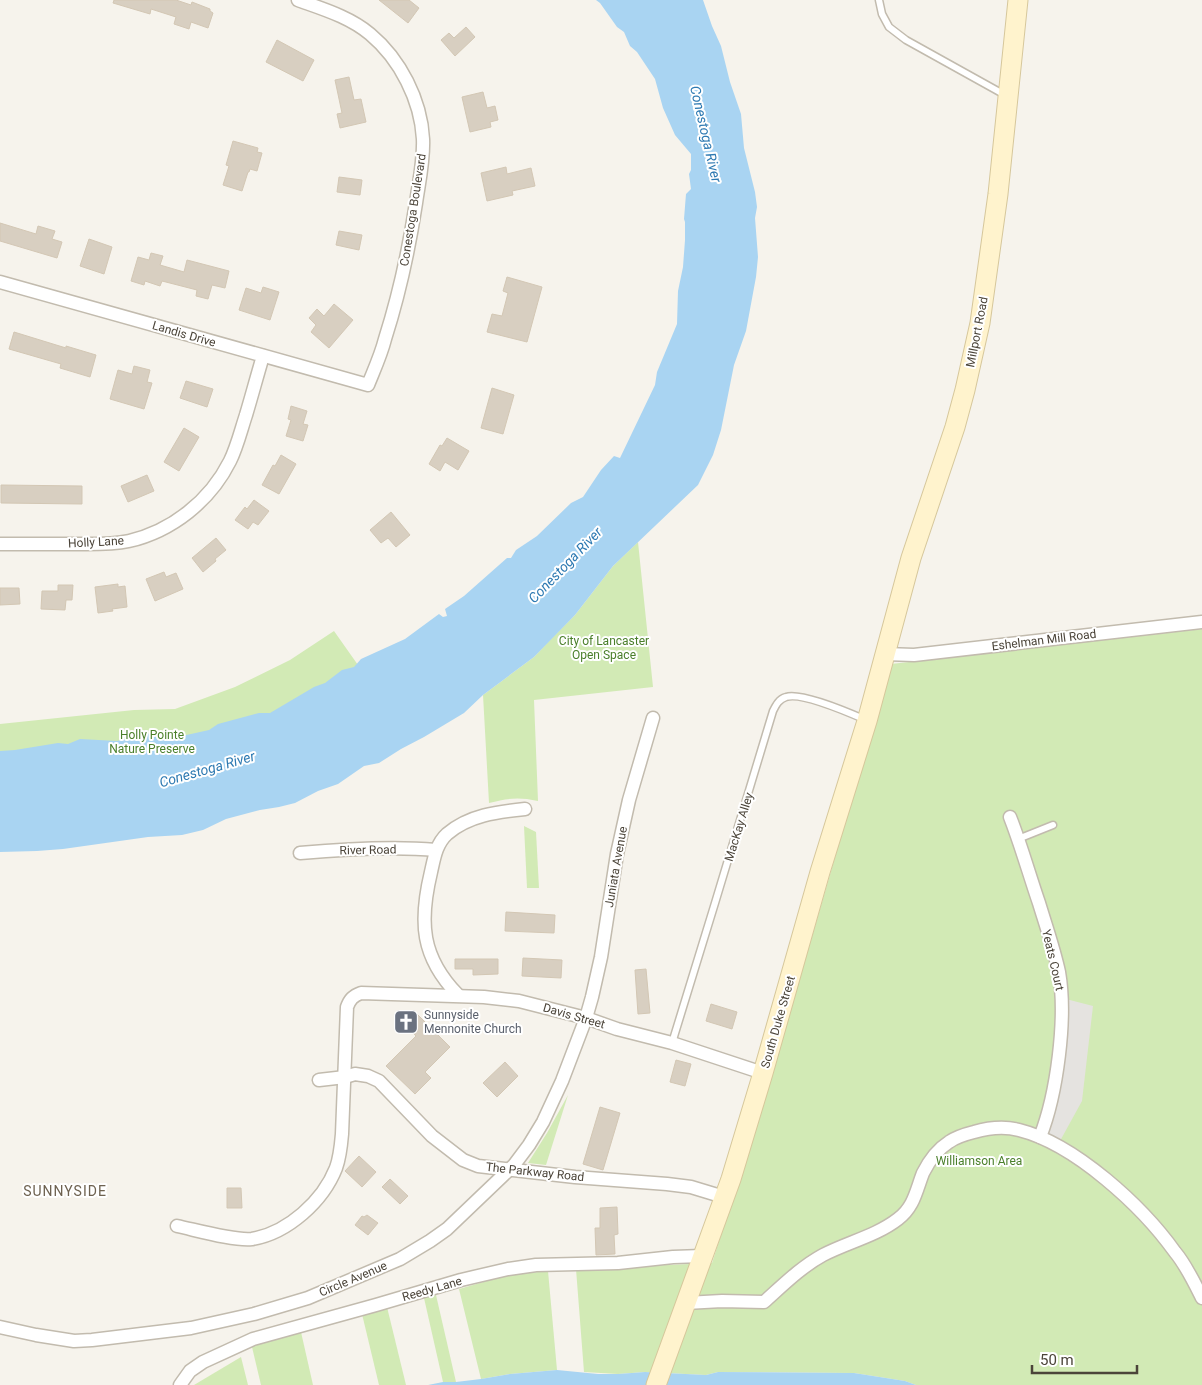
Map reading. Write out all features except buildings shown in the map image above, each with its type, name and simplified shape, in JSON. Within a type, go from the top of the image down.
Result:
[{"type":"main road","name":"Millport Road","points":[[885,654],[911,558],[955,427],[980,324],[998,194],[1018,0]]},
{"type":"main road","name":"South Duke Street","points":[[656,1385],[731,1179],[885,654]]},
{"type":"street","name":"Conestoga Boulevard","points":[[298,0],[360,26],[383,46],[394,59],[408,84],[416,102],[421,124],[423,158],[405,263],[385,341],[368,385]]},
{"type":"street","name":"Landis Drive","points":[[0,282],[368,385]]},
{"type":"street","name":"Holly Lane","points":[[0,544],[105,544],[128,541],[170,525],[188,513],[219,481],[230,461],[240,435],[263,356]]},
{"type":"street","name":"Eshelman Mill Road","points":[[885,654],[914,655],[1202,622]]},
{"type":"street","name":"Juniata Avenue","points":[[586,1018],[601,957],[617,854],[627,809],[653,718]]},
{"type":"street","points":[[458,996],[446,984],[434,962],[427,946],[424,931],[428,883],[436,850],[446,835],[469,820],[498,812],[525,808]]},
{"type":"street","name":"Yeats Court","points":[[1010,817],[1052,944],[1059,973],[1062,998],[1056,1070],[1050,1102],[1040,1137]]},
{"type":"street","name":"River Road","points":[[300,853],[333,850],[436,850]]},
{"type":"street","name":"Davis Street","points":[[345,1077],[347,1007],[355,995],[361,994],[484,997],[519,1001],[672,1043],[763,1073]]},
{"type":"street","name":"Circle Avenue","points":[[0,1327],[74,1341],[190,1328],[254,1314],[308,1298],[400,1259],[447,1228],[514,1165],[543,1122],[562,1080],[586,1018]]},
{"type":"street","name":"The Parkway Road","points":[[319,1080],[355,1074],[368,1076],[379,1081],[432,1136],[464,1160],[478,1166],[574,1177],[667,1184],[724,1197]]},
{"type":"street","points":[[177,1226],[250,1239],[267,1235],[303,1214],[316,1202],[336,1169],[340,1155],[345,1077]]},
{"type":"street","points":[[686,1303],[722,1301],[764,1302],[805,1266],[824,1254],[886,1228],[901,1217],[913,1203],[924,1172],[940,1149],[952,1140],[986,1128],[1017,1130],[1040,1137],[1086,1164],[1115,1187],[1150,1221],[1176,1253],[1202,1298]]},
{"type":"street","name":"Reedy Lane","points":[[180,1385],[190,1371],[203,1362],[253,1339],[461,1280],[508,1269],[536,1265],[618,1263],[702,1256]]},
{"type":"lane","points":[[879,0],[882,14],[889,27],[906,40],[1008,97]]},
{"type":"lane","name":"MacKay Alley","points":[[672,1043],[777,702],[785,697],[795,696],[836,707],[867,720]]},
{"type":"lane","points":[[1018,839],[1053,825]]},
{"type":"green space","name":"City of Lancaster Open Space","points":[[638,542],[653,687],[534,700],[538,801],[514,799],[489,803],[483,695],[534,657],[575,615],[613,566]]},
{"type":"green space","name":"Williamson Area","points":[[1202,629],[1202,1385],[916,1385],[905,1381],[854,1373],[718,1372],[706,1375],[584,1372],[576,1269],[712,1263],[767,1092],[891,664]]},
{"type":"green space","name":"Holly Pointe Nature Preserve","points":[[334,631],[370,682],[325,710],[0,782],[0,724],[134,710],[175,709],[235,687],[290,660]]},
{"type":"green space","points":[[524,826],[536,832],[539,888],[527,888]]},
{"type":"green space","points":[[568,1095],[546,1165],[528,1163],[547,1133]]},
{"type":"green space","points":[[548,1271],[557,1370],[510,1374],[481,1379],[459,1289],[508,1275]]},
{"type":"green space","points":[[436,1295],[456,1382],[443,1382],[424,1298]]},
{"type":"green space","points":[[387,1307],[406,1385],[379,1385],[362,1314]]},
{"type":"green space","points":[[301,1332],[313,1385],[261,1385],[252,1347],[268,1340]]},
{"type":"green space","points":[[241,1357],[248,1385],[194,1385]]},
{"type":"shaded area","points":[[1062,998],[1093,1006],[1082,1101],[1060,1141],[1041,1133]]},
{"type":"water","name":"Conestoga River","points":[[596,0],[703,0],[721,46],[730,82],[741,114],[744,148],[757,207],[755,218],[758,257],[756,277],[746,331],[734,365],[721,430],[713,455],[698,485],[613,566],[575,615],[534,657],[483,695],[464,713],[379,763],[364,766],[338,784],[318,791],[295,803],[226,819],[203,830],[182,835],[148,837],[63,849],[0,852],[0,751],[58,743],[68,744],[80,739],[117,741],[155,733],[182,736],[209,730],[218,724],[259,713],[270,713],[314,687],[325,683],[342,670],[354,667],[361,659],[405,639],[439,614],[443,617],[447,616],[445,609],[464,596],[507,558],[511,558],[516,550],[537,536],[571,503],[583,497],[601,470],[614,456],[620,458],[655,385],[657,372],[677,324],[678,291],[683,267],[685,240],[686,194],[691,189],[689,174],[691,170],[691,154],[675,135],[663,108],[655,79],[637,52],[630,46],[624,32],[617,27]]},
{"type":"water","points":[[557,1370],[598,1374],[645,1372],[706,1375],[718,1372],[854,1373],[905,1381],[916,1385],[428,1385]]},
{"type":"place","name":"Sunnyside Mennonite Church","points":[[406,1022]]},
{"type":"district","name":"SUNNYSIDE","points":[[65,1191]]}]
